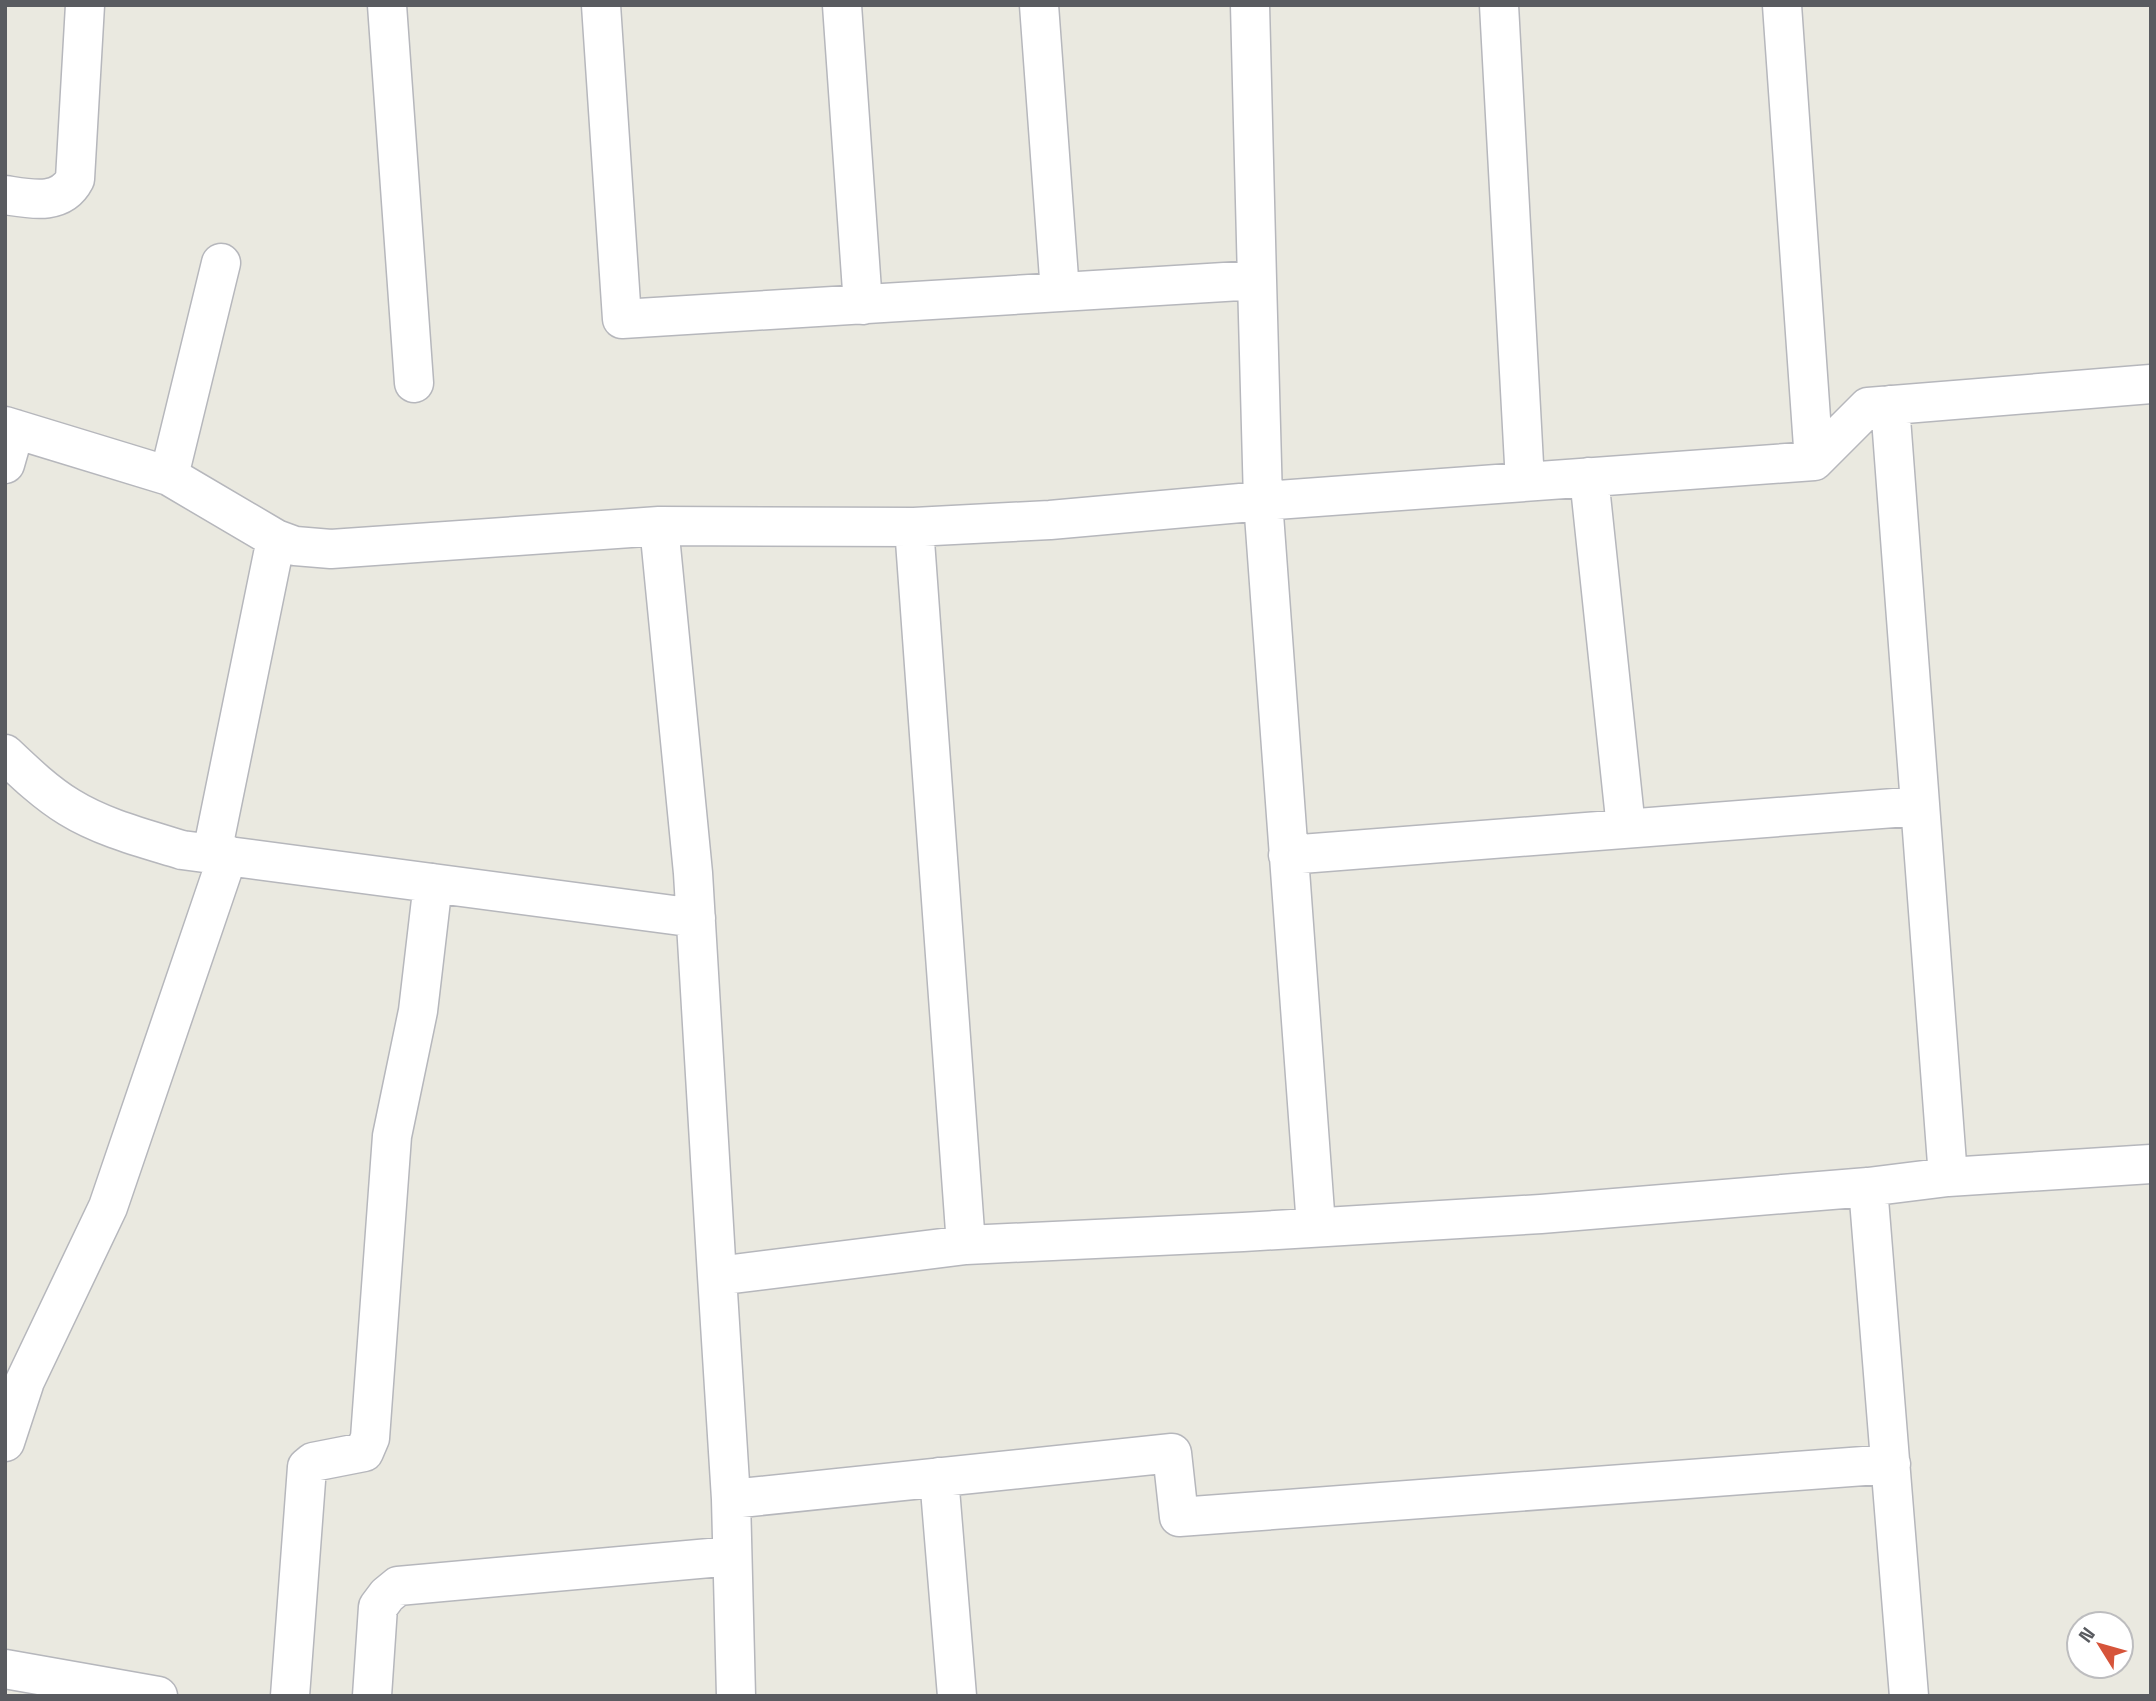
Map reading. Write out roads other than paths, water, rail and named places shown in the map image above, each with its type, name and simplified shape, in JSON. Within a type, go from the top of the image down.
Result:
[{"type":"street","points":[[5,195],[42,200],[61,195],[70,188],[75,178],[85,5]]},
{"type":"street","points":[[387,5],[414,383]]},
{"type":"street","points":[[601,5],[622,319],[1257,280]]},
{"type":"street","points":[[842,5],[863,305]]},
{"type":"street","points":[[1039,5],[1060,292]]},
{"type":"street","points":[[1250,5],[1263,501],[1316,1226]]},
{"type":"street","points":[[1499,5],[1525,482]]},
{"type":"street","points":[[1782,5],[1814,461]]},
{"type":"street","points":[[169,476],[221,263]]},
{"type":"street","points":[[8,439],[169,476],[276,539],[295,546],[331,549],[659,526],[914,527],[1050,520],[1263,501],[1814,461],[1868,407],[2151,384]]},
{"type":"street","points":[[1890,405],[1948,1177]]},
{"type":"street","points":[[1589,477],[1626,828]]},
{"type":"street","points":[[659,526],[694,873],[731,1499],[736,1696]]},
{"type":"street","points":[[914,527],[966,1245]]},
{"type":"street","points":[[5,1442],[25,1381],[108,1207],[220,854],[276,539]]},
{"type":"street","points":[[5,754],[69,807],[114,829],[182,850],[696,918]]},
{"type":"street","points":[[1288,855],[1920,806]]},
{"type":"street","points":[[290,1696],[307,1467],[313,1462],[364,1452],[370,1438],[392,1136],[418,1011],[433,883]]},
{"type":"street","points":[[717,1276],[966,1245],[1541,1214],[1868,1187],[1948,1177],[2151,1164]]},
{"type":"street","points":[[1868,1187],[1909,1696]]},
{"type":"street","points":[[731,1499],[1172,1453],[1179,1517],[1891,1464]]},
{"type":"street","points":[[939,1477],[957,1696]]},
{"type":"street","points":[[372,1696],[378,1607],[398,1586],[732,1556]]},
{"type":"street","points":[[5,1669],[158,1696]]}]
